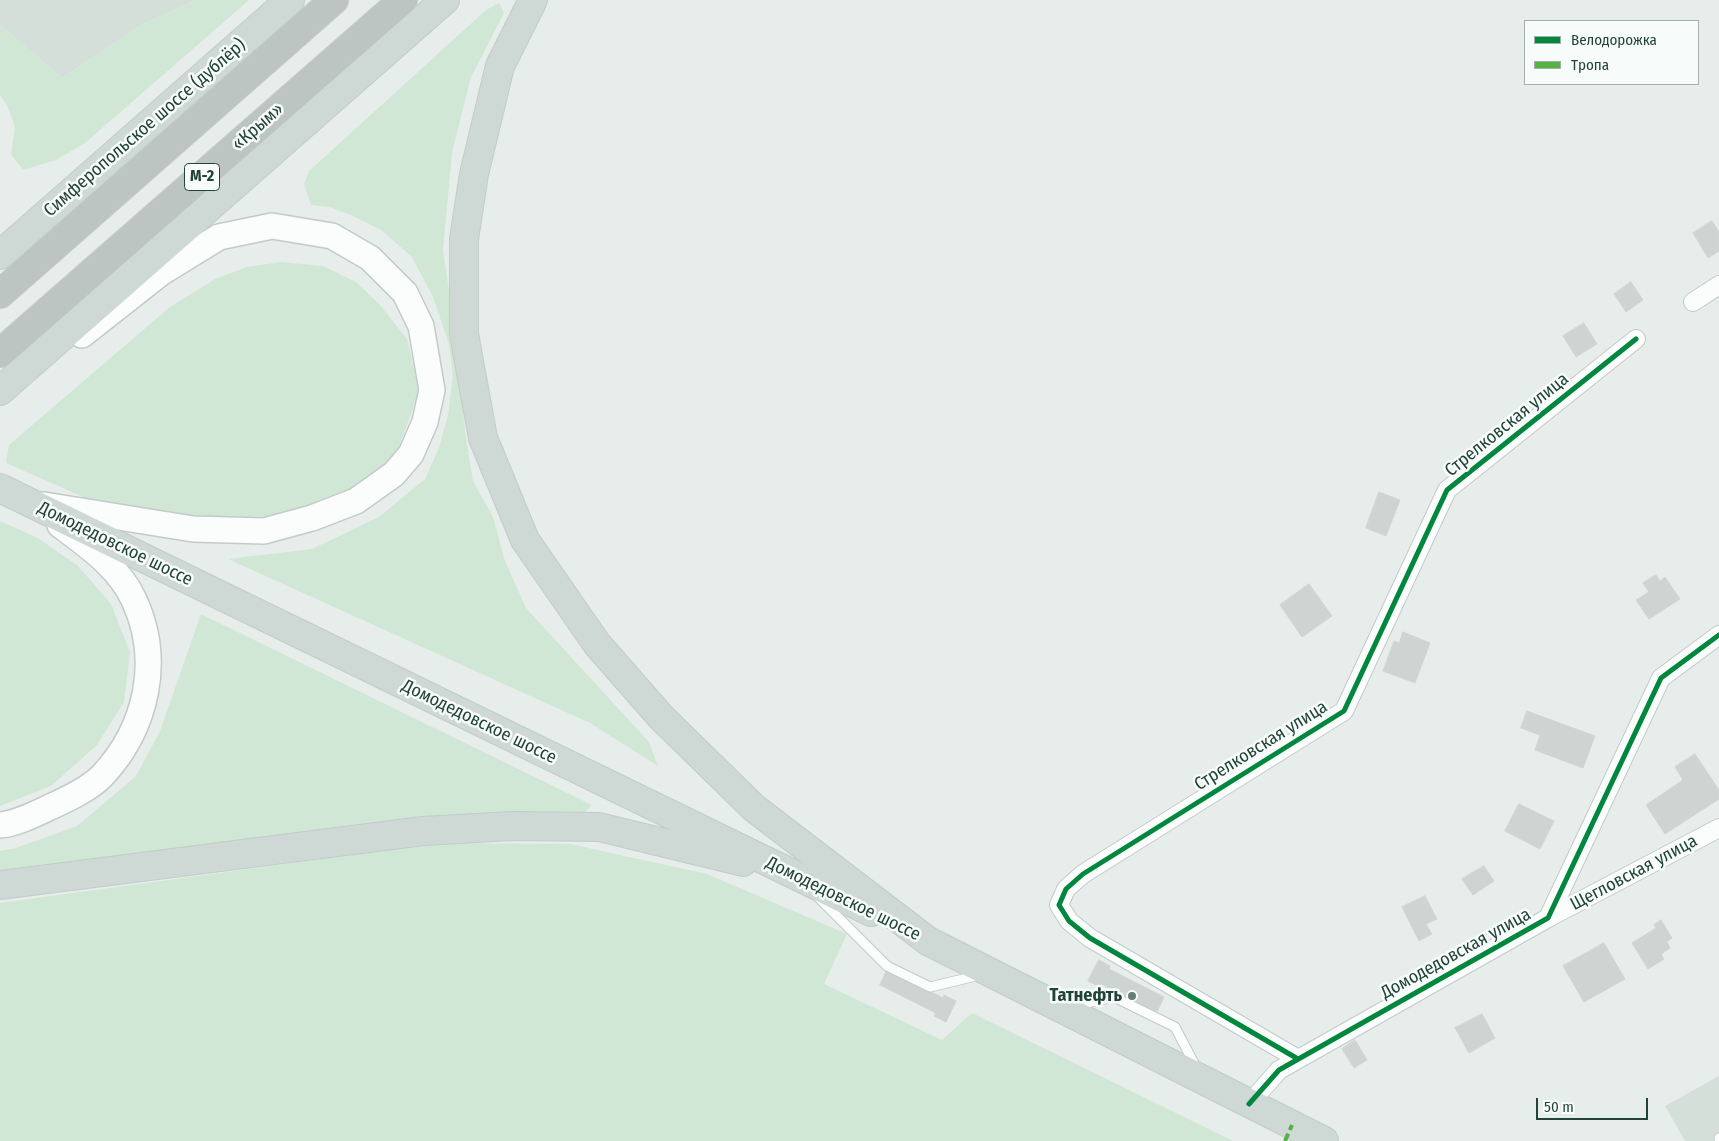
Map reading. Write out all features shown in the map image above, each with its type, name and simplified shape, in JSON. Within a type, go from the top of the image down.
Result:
[{"type":"highway","name":"М-2","points":[[0,294],[334,0]]},
{"type":"highway","name":"«Крым»","points":[[0,354],[403,0]]},
{"type":"main road","name":"Симферопольское шоссе (дублёр)","points":[[0,255],[290,0]]},
{"type":"main road","points":[[0,391],[445,0]]},
{"type":"main road","points":[[533,0],[500,66],[474,174],[464,239],[464,334],[483,438],[525,540],[597,644],[661,717],[754,808],[928,941],[1324,1141]]},
{"type":"main road","points":[[0,396],[162,272],[219,237],[272,226],[332,236],[370,258],[405,292],[421,326],[432,390],[425,422],[411,454],[394,474],[356,501],[312,518],[264,531],[193,529],[30,503]]},
{"type":"main road","name":"Домодедовское шоссе","points":[[0,488],[928,941]]},
{"type":"main road","points":[[0,825],[68,799],[101,777],[122,751],[136,723],[149,679],[147,640],[134,599],[105,559],[30,503]]},
{"type":"main road","points":[[0,884],[424,831],[512,826],[599,827],[797,876]]},
{"type":"street","points":[[1693,302],[1719,285]]},
{"type":"street","name":"Стрелковская улица","points":[[1298,1059],[1090,938],[1069,921],[1059,905],[1066,889],[1083,874],[1344,711],[1447,490],[1636,339]]},
{"type":"street","name":"Домодедовская улица","points":[[1249,1104],[1279,1070],[1548,918],[1661,678],[1719,635]]},
{"type":"street","name":"Щегловская улица","points":[[1548,918],[1719,828]]},
{"type":"lane","points":[[797,876],[888,966],[930,987],[990,972]]},
{"type":"shaded area","points":[[0,0],[196,0],[141,25],[62,78],[0,25]]},
{"type":"shaded area","points":[[1719,1076],[1719,1137],[1713,1141],[1685,1141],[1665,1106]]},
{"type":"green space","points":[[196,0],[249,0],[85,143],[56,160],[23,170],[11,154],[15,127],[7,105],[0,95],[0,25],[62,78],[141,25]]},
{"type":"green space","points":[[499,3],[504,13],[471,77],[452,153],[443,250],[455,332],[465,432],[473,481],[493,517],[505,561],[526,608],[649,742],[658,766],[590,723],[228,559],[312,549],[379,517],[425,479],[439,448],[448,415],[453,375],[449,344],[433,297],[412,257],[381,230],[351,215],[329,207],[311,205],[304,184],[309,171],[486,10]]},
{"type":"green space","points":[[281,262],[323,266],[356,282],[380,305],[407,339],[419,391],[396,455],[356,489],[288,520],[216,522],[97,503],[6,463],[9,445],[170,307],[215,279],[247,267]]},
{"type":"green space","points":[[0,521],[38,538],[78,566],[111,604],[130,652],[124,702],[97,745],[51,786],[0,806]]},
{"type":"green space","points":[[201,614],[592,805],[584,813],[0,875],[0,851],[16,848],[77,826],[136,776],[160,731]]},
{"type":"green space","points":[[439,843],[570,844],[707,874],[847,934],[824,984],[942,1040],[972,1013],[1233,1141],[0,1141],[0,903]]},
{"type":"building","points":[[1712,221],[1719,232],[1719,251],[1708,258],[1693,233]]},
{"type":"building","points":[[1631,282],[1643,300],[1626,312],[1614,294]]},
{"type":"building","points":[[1584,323],[1597,344],[1576,357],[1563,336]]},
{"type":"building","points":[[1379,492],[1400,500],[1386,536],[1366,528]]},
{"type":"building","points":[[1656,575],[1660,581],[1665,577],[1680,599],[1649,619],[1636,600],[1649,592],[1643,583]]},
{"type":"building","points":[[1309,584],[1332,616],[1302,637],[1280,605]]},
{"type":"building","points":[[1403,632],[1430,643],[1415,683],[1383,671],[1394,641],[1399,643]]},
{"type":"building","points":[[1527,711],[1595,736],[1583,768],[1535,750],[1540,735],[1521,728]]},
{"type":"building","points":[[1695,754],[1719,790],[1719,799],[1665,834],[1646,805],[1683,780],[1675,767]]},
{"type":"building","points":[[1519,804],[1554,821],[1540,849],[1505,831]]},
{"type":"building","points":[[1484,866],[1494,881],[1473,895],[1462,879]]},
{"type":"building","points":[[1425,896],[1437,919],[1426,924],[1432,934],[1419,941],[1402,907]]},
{"type":"building","points":[[1661,920],[1672,938],[1667,942],[1670,948],[1661,954],[1664,959],[1648,969],[1632,943],[1656,928],[1654,925]]},
{"type":"building","points":[[1604,943],[1625,979],[1584,1002],[1563,966]]},
{"type":"building","points":[[1099,960],[1110,966],[1109,969],[1164,997],[1157,1012],[1101,984],[1100,987],[1088,981]]},
{"type":"building","points":[[887,970],[943,998],[944,995],[956,1001],[946,1022],[934,1016],[936,1013],[880,985]]},
{"type":"building","points":[[1482,1014],[1495,1038],[1469,1053],[1455,1028]]},
{"type":"building","points":[[1355,1040],[1367,1060],[1354,1068],[1342,1049]]},
{"type":"marked path","points":[[1285,1141],[1292,1125]]},
{"type":"cycle path","points":[[1298,1059],[1090,938],[1069,921],[1059,905],[1066,889],[1083,874],[1344,711],[1447,490],[1636,339]]},
{"type":"cycle path","points":[[1249,1104],[1279,1070],[1548,918],[1661,678],[1719,635]]},
{"type":"place","name":"Татнефть","points":[[1132,996]]}]
